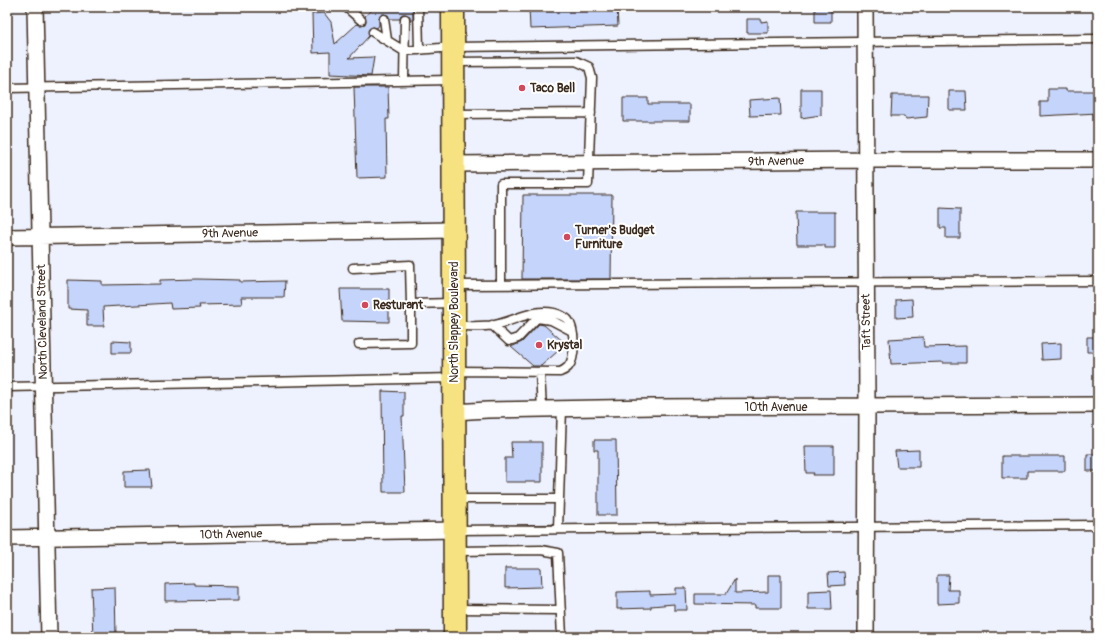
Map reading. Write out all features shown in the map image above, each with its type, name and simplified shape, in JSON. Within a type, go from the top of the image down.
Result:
[{"type":"main road","name":"North Slappey Boulevard","points":[[453,7],[455,637]]},
{"type":"street","name":"North Cleveland Street","points":[[35,7],[49,637]]},
{"type":"street","name":"Taft Street","points":[[865,7],[864,160],[867,406],[866,637]]},
{"type":"street","name":"9th Avenue","points":[[453,164],[864,160],[1098,160]]},
{"type":"street","name":"9th Avenue","points":[[7,237],[454,230]]},
{"type":"street","name":"10th Avenue","points":[[454,412],[562,408],[1098,405]]},
{"type":"street","name":"10th Avenue","points":[[7,538],[46,537],[455,541]]},
{"type":"lane","points":[[346,7],[361,20]]},
{"type":"lane","points":[[418,7],[419,50]]},
{"type":"lane","points":[[384,19],[386,40]]},
{"type":"lane","points":[[404,81],[405,19]]},
{"type":"lane","points":[[373,32],[404,52],[419,50],[453,63],[576,61],[588,66],[592,78],[588,184],[501,184],[501,285]]},
{"type":"lane","points":[[7,88],[404,81],[453,63],[865,42],[1098,39]]},
{"type":"lane","points":[[453,114],[591,113]]},
{"type":"lane","points":[[352,268],[410,265],[411,343],[359,344]]},
{"type":"lane","points":[[411,304],[501,285],[866,284],[1098,281]]},
{"type":"lane","points":[[7,387],[560,372],[568,367],[573,357],[572,331],[569,321],[553,313],[532,314],[492,325],[454,326]]},
{"type":"lane","points":[[492,325],[509,341],[518,338],[537,318],[551,320],[572,331]]},
{"type":"lane","points":[[540,373],[542,409]]},
{"type":"lane","points":[[558,529],[562,408]]},
{"type":"lane","points":[[454,500],[559,499]]},
{"type":"lane","points":[[455,541],[558,529],[1098,525]]},
{"type":"lane","points":[[455,541],[558,553],[562,637]]},
{"type":"lane","points":[[455,609],[561,610]]},
{"type":"building","points":[[371,7],[413,7],[413,20],[410,20],[410,16],[405,14],[402,14],[400,19],[390,19],[388,15],[383,14],[379,17],[379,25],[377,28],[373,27],[369,29],[369,36],[349,58],[374,57],[371,76],[330,74],[330,52],[313,53],[312,14],[324,13],[331,22],[335,44],[357,24],[365,24],[365,16],[371,11]]},
{"type":"building","points":[[529,7],[617,7],[618,26],[530,29]]},
{"type":"building","points":[[815,7],[831,7],[831,22],[815,22]]},
{"type":"building","points":[[747,19],[761,19],[761,22],[768,21],[768,33],[747,33]]},
{"type":"building","points":[[354,87],[388,87],[389,119],[386,119],[387,177],[357,178]]},
{"type":"building","points":[[801,89],[821,89],[821,115],[801,118]]},
{"type":"building","points":[[1048,89],[1066,89],[1066,91],[1098,91],[1098,113],[1040,116],[1040,102],[1048,102]]},
{"type":"building","points":[[949,91],[966,91],[967,110],[949,110]]},
{"type":"building","points":[[892,95],[928,95],[927,117],[906,119],[904,116],[891,116]]},
{"type":"building","points":[[623,98],[648,98],[648,104],[690,104],[690,121],[623,121]]},
{"type":"building","points":[[780,98],[781,115],[750,116],[749,100]]},
{"type":"building","name":"Turner's Budget Furniture","points":[[523,195],[612,195],[611,279],[522,279]]},
{"type":"building","points":[[940,208],[960,209],[960,238],[946,238],[946,228],[940,228]]},
{"type":"building","points":[[796,212],[835,212],[835,248],[825,248],[825,245],[797,245]]},
{"type":"building","points":[[68,280],[102,281],[102,285],[160,284],[160,280],[240,280],[240,282],[285,281],[284,297],[241,297],[242,304],[199,305],[200,308],[171,309],[170,303],[103,307],[104,326],[87,326],[87,310],[68,309]]},
{"type":"building","name":"Resturant","points":[[340,289],[389,289],[389,322],[342,321]]},
{"type":"building","points":[[912,299],[913,317],[896,318],[896,300]]},
{"type":"building","name":"Krystal","points":[[539,324],[544,325],[566,344],[541,366],[533,366],[511,347],[522,342]]},
{"type":"building","points":[[923,337],[924,347],[966,346],[966,363],[942,362],[891,364],[889,339]]},
{"type":"building","points":[[1087,337],[1098,337],[1098,352],[1087,352]]},
{"type":"building","points":[[112,341],[131,342],[131,353],[112,353]]},
{"type":"building","points":[[1061,343],[1061,359],[1042,360],[1041,344]]},
{"type":"building","points":[[382,391],[404,392],[404,416],[402,416],[405,492],[383,492]]},
{"type":"building","points":[[594,440],[616,440],[617,515],[598,515],[598,450],[594,450]]},
{"type":"building","points":[[511,442],[542,442],[542,482],[505,482],[505,458],[512,458]]},
{"type":"building","points":[[805,446],[834,446],[834,475],[813,475],[814,473],[806,473]]},
{"type":"building","points":[[919,450],[919,467],[897,467],[895,451]]},
{"type":"building","points":[[1087,454],[1098,454],[1098,471],[1087,471]]},
{"type":"building","points":[[1002,456],[1065,456],[1065,471],[1027,471],[1027,478],[1002,478]]},
{"type":"building","points":[[150,470],[152,487],[124,487],[124,471]]},
{"type":"building","points":[[505,568],[541,568],[542,587],[505,588]]},
{"type":"building","points":[[844,572],[845,585],[829,586],[828,573]]},
{"type":"building","points":[[768,575],[781,575],[781,608],[755,608],[755,605],[695,604],[695,594],[726,594],[735,579],[735,593],[768,592]]},
{"type":"building","points":[[937,575],[949,575],[948,590],[959,590],[959,603],[937,604]]},
{"type":"building","points":[[194,583],[194,585],[239,586],[239,600],[165,601],[165,584]]},
{"type":"building","points":[[115,587],[116,637],[93,637],[91,588]]},
{"type":"building","points":[[676,588],[686,588],[687,610],[674,610],[674,604],[651,606],[651,608],[617,609],[617,592],[650,591],[650,595],[676,594]]},
{"type":"building","points":[[831,590],[832,609],[808,609],[808,591]]},
{"type":"place","name":"Taco Bell","points":[[522,88]]},
{"type":"place","name":"Turner's Budget Furniture","points":[[567,237]]},
{"type":"place","name":"Resturant","points":[[365,305]]},
{"type":"place","name":"Krystal","points":[[539,345]]}]
